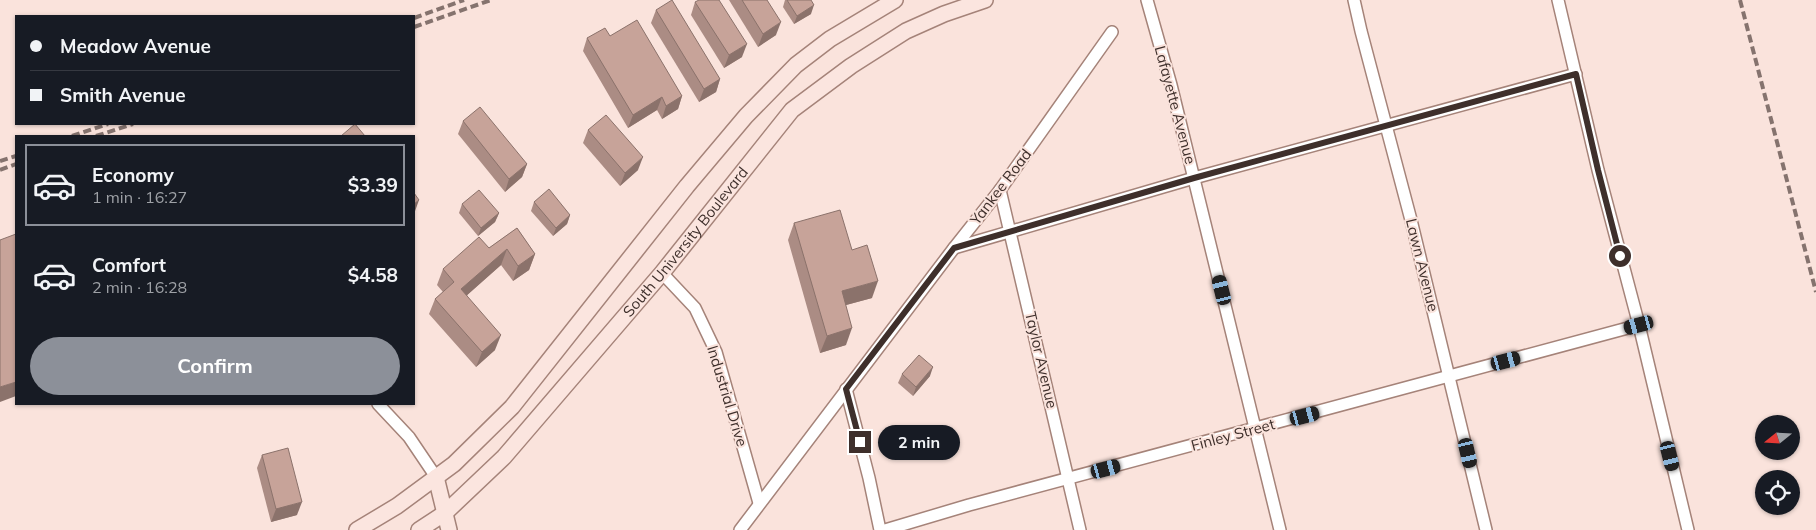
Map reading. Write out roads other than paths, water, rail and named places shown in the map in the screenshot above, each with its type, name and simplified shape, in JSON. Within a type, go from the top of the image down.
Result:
[{"type":"street","name":"South University Boulevard","points":[[357,530],[397,506],[454,464],[512,407],[687,186],[746,116],[796,65],[830,39],[895,0]]},
{"type":"street","name":"South University Boulevard","points":[[419,530],[444,513],[504,457],[662,273],[792,110],[851,66],[906,31],[944,14],[985,0]]},
{"type":"street","name":"Lafayette Avenue","points":[[1147,0],[1172,84],[1280,530]]},
{"type":"street","name":"Lawn Avenue","points":[[1354,0],[1486,530]]},
{"type":"street","points":[[1558,0],[1598,170],[1639,325],[1688,530]]},
{"type":"street","name":"Yankee Road","points":[[740,530],[1000,190],[1112,32]]},
{"type":"street","points":[[954,248],[1194,178],[1576,74]]},
{"type":"street","name":"Taylor Avenue","points":[[1000,190],[1080,530]]},
{"type":"street","name":"Industrial Drive","points":[[662,273],[696,308],[716,352],[759,503]]},
{"type":"street","name":"Finley Street","points":[[885,530],[969,505],[1639,325]]},
{"type":"street","points":[[846,389],[880,530]]},
{"type":"street","points":[[379,405],[409,438],[436,477],[449,530]]},
{"type":"railway","points":[[415,18],[464,0]]},
{"type":"railway","points":[[415,27],[491,0]]},
{"type":"railway","points":[[1740,0],[1816,292]]},
{"type":"railway","points":[[75,135],[105,125]]},
{"type":"railway","points":[[99,135],[130,125]]},
{"type":"railway","points":[[0,161],[15,156]]},
{"type":"railway","points":[[0,170],[15,164]]}]
